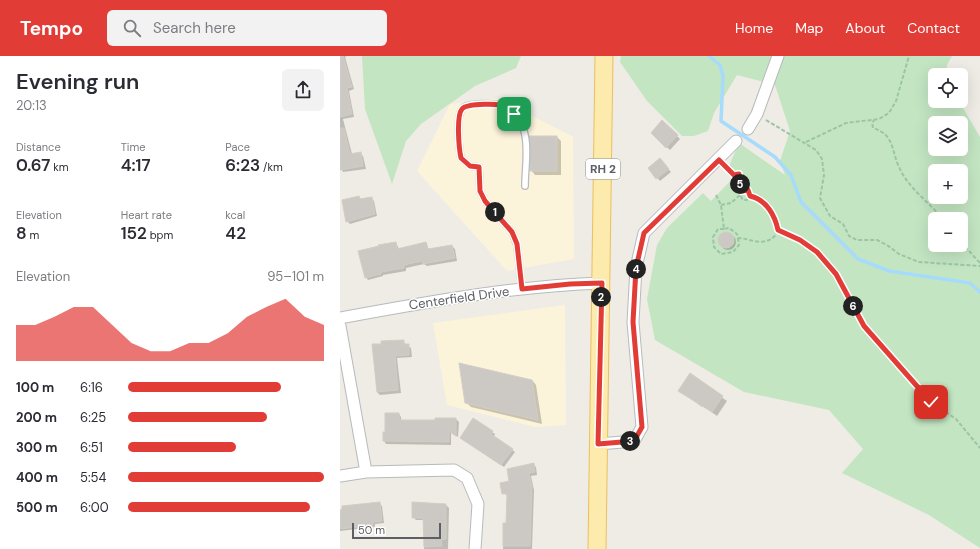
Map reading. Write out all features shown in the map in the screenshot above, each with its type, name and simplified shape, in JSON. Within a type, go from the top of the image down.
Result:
[{"type":"main road","name":"RH 2","points":[[597,549],[602,283],[604,56]]},
{"type":"street","points":[[748,129],[757,114],[778,56]]},
{"type":"street","points":[[598,444],[634,441],[642,427],[633,322],[636,268],[644,233],[719,160],[736,141]]},
{"type":"street","name":"Centerfield Drive","points":[[340,318],[458,296],[570,284],[602,283]]},
{"type":"street","points":[[340,326],[366,472]]},
{"type":"street","points":[[340,476],[366,472],[454,470],[467,478],[478,504],[475,549]]},
{"type":"lane","points":[[522,289],[517,244],[512,232],[485,201],[480,191],[479,167],[470,166],[461,158],[459,115],[462,108],[466,105],[474,104],[507,106],[514,114],[524,132],[525,186]]},
{"type":"path","points":[[806,142],[846,123],[875,119],[889,113],[896,101],[909,56]]},
{"type":"path","points":[[757,114],[806,142],[816,150],[822,159],[824,175],[820,198],[824,208],[830,216],[843,224],[850,236],[857,240],[877,240],[899,254],[919,262],[980,266]]},
{"type":"path","points":[[875,119],[872,124],[873,128],[881,130],[893,144],[899,167],[914,190],[935,212]]},
{"type":"path","points":[[719,160],[734,175],[739,174],[742,191],[740,195],[731,203],[721,205]]},
{"type":"path","points":[[742,191],[748,190],[750,196]]},
{"type":"path","points":[[740,195],[743,200],[747,200],[750,196]]},
{"type":"path","points":[[716,196],[721,205],[724,229]]},
{"type":"path","points":[[738,238],[761,242],[769,240],[775,236],[778,230],[775,218],[766,206],[755,197],[750,196]]},
{"type":"path","points":[[729,228],[737,234],[738,238],[738,245],[733,252],[721,254],[714,247],[713,237],[718,229],[729,228]]},
{"type":"path","points":[[778,230],[800,240],[817,252],[836,274],[864,326],[931,402],[956,419],[980,448]]},
{"type":"path","points":[[968,250],[980,263]]},
{"type":"shaded area","points":[[498,98],[573,137],[574,259],[507,271],[417,171],[450,104]]},
{"type":"shaded area","points":[[565,305],[566,425],[535,427],[447,405],[433,323]]},
{"type":"green space","points":[[362,56],[521,56],[516,68],[475,86],[421,124],[406,141],[392,184],[365,109]]},
{"type":"green space","points":[[621,56],[952,56],[947,68],[928,68],[928,108],[963,108],[968,116],[928,116],[928,156],[968,156],[968,116],[980,137],[980,548],[929,515],[842,473],[863,449],[829,410],[744,392],[655,340],[647,299],[657,245],[667,228],[703,193],[711,201],[737,174],[729,166],[739,143],[785,175],[780,161],[790,131],[775,85],[737,75],[714,113],[708,131],[694,136],[682,136],[647,101],[620,62]]},
{"type":"building","points":[[340,56],[343,56],[352,87],[347,88],[352,114],[340,117]]},
{"type":"building","points":[[662,120],[678,135],[666,148],[651,133]]},
{"type":"building","points":[[340,128],[344,128],[350,154],[361,152],[363,166],[340,170]]},
{"type":"building","points":[[529,136],[557,136],[557,171],[530,171]]},
{"type":"building","points":[[660,158],[669,169],[656,179],[648,168]]},
{"type":"building","points":[[359,196],[360,199],[372,197],[375,214],[346,222],[342,200]]},
{"type":"building","points":[[726,232],[732,234],[734,240],[732,246],[726,248],[720,246],[718,240],[720,234]]},
{"type":"building","points":[[396,242],[397,249],[426,242],[428,249],[452,245],[455,258],[423,264],[422,261],[404,265],[404,268],[381,272],[381,274],[365,278],[358,251],[379,246],[378,245]]},
{"type":"building","points":[[404,340],[404,344],[409,344],[409,355],[395,356],[398,390],[377,392],[372,344],[381,344],[381,341]]},
{"type":"building","points":[[459,363],[532,380],[538,420],[465,403]]},
{"type":"building","points":[[690,373],[723,396],[712,412],[678,391]]},
{"type":"building","points":[[385,413],[399,413],[399,420],[435,420],[435,418],[456,418],[456,436],[449,431],[449,442],[383,441],[383,432],[385,432]]},
{"type":"building","points":[[473,418],[493,431],[491,434],[513,449],[501,465],[460,438]]},
{"type":"building","points":[[534,463],[535,472],[529,473],[532,486],[530,546],[503,546],[503,523],[506,523],[507,493],[502,494],[500,483],[509,481],[507,469]]},
{"type":"building","points":[[380,502],[382,521],[373,522],[373,525],[340,529],[340,510],[342,509],[342,506]]},
{"type":"building","points":[[412,502],[446,504],[446,539],[441,540],[442,546],[424,547],[423,518],[412,518]]},
{"type":"waterway","points":[[709,56],[720,65],[723,76],[721,121],[775,157],[791,175],[801,202],[858,259],[889,271],[970,283],[980,292]]},
{"type":"route","points":[[514,114],[507,106],[466,105],[462,108],[459,115],[459,152],[465,163],[470,166],[479,167],[480,191],[485,201],[512,232],[517,244],[522,289],[570,284],[602,283],[598,444],[634,441],[642,427],[633,322],[636,268],[644,233],[719,160],[734,175],[739,174],[742,191],[747,189],[750,192],[750,196],[755,197],[766,206],[775,218],[778,230],[800,240],[817,252],[836,274],[864,326],[931,402]]}]
